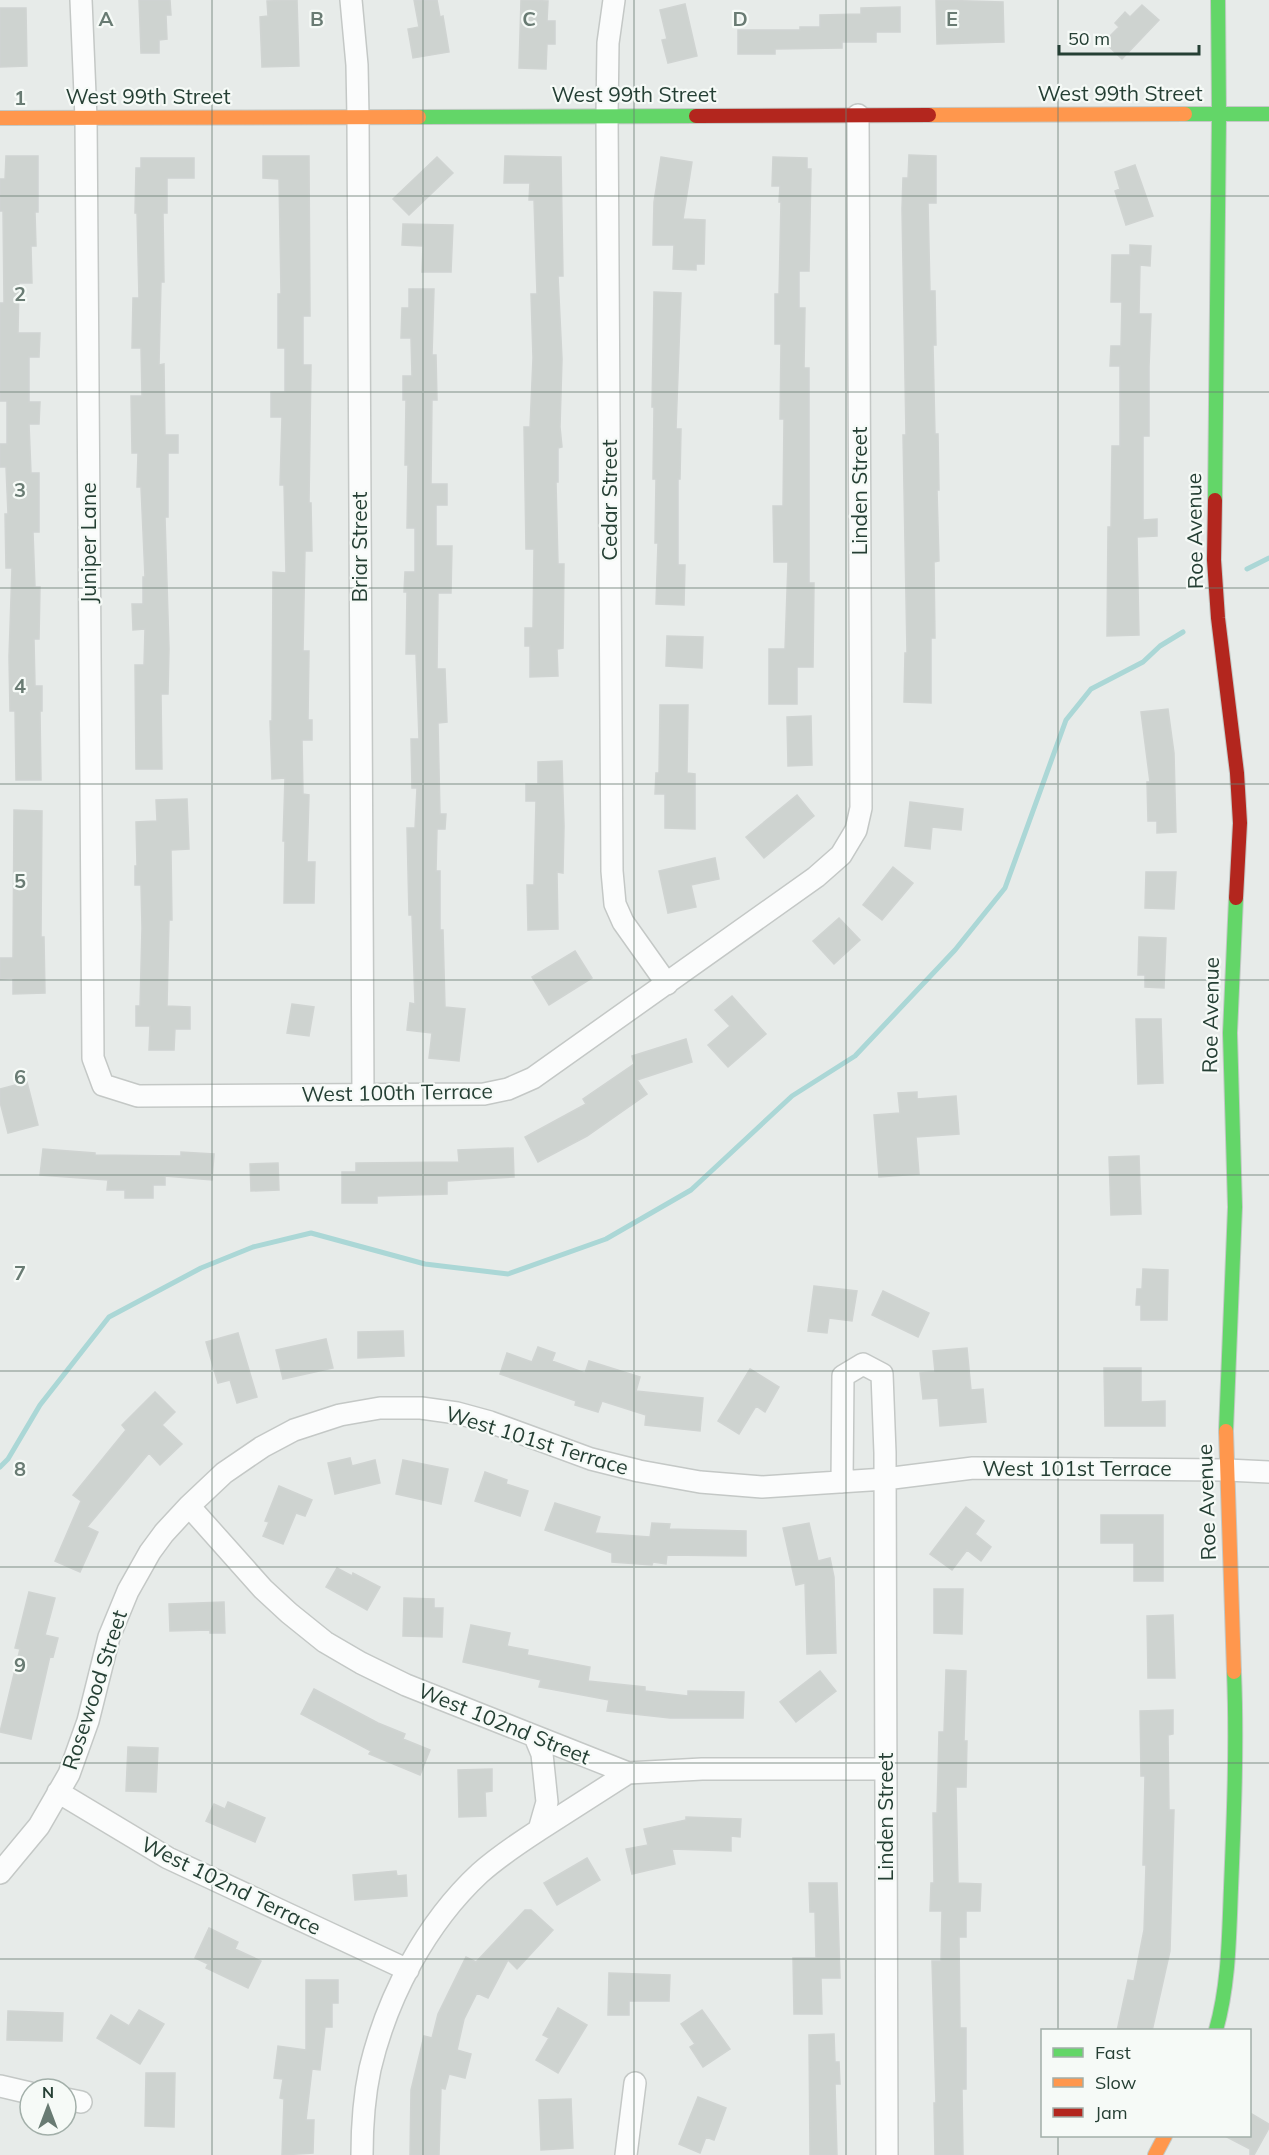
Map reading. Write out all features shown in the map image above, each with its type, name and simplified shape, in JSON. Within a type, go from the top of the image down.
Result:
[{"type":"main road","name":"Roe Avenue","points":[[1217,2029],[1228,1964],[1235,1798],[1235,1700],[1227,1470],[1227,1401],[1235,1207],[1230,1023],[1240,823],[1238,773],[1218,618],[1214,560],[1219,114],[1218,0]]},
{"type":"main road","name":"West 99th Street","points":[[0,118],[1269,114]]},
{"type":"main road","points":[[1155,2155],[1164,2137]]},
{"type":"street","name":"Juniper Lane","points":[[81,0],[86,118],[93,1059],[103,1084]]},
{"type":"street","name":"Briar Street","points":[[351,0],[357,65],[358,117],[363,1095]]},
{"type":"street","name":"Cedar Street","points":[[614,0],[608,43],[607,116],[612,872],[615,904],[623,922],[667,984]]},
{"type":"street","name":"Linden Street","points":[[835,860],[841,855],[856,830],[861,808],[858,115]]},
{"type":"street","name":"West 100th Terrace","points":[[103,1084],[138,1096],[484,1094],[508,1089],[533,1078],[816,877],[835,860]]},
{"type":"street","points":[[842,1482],[843,1376],[863,1364],[882,1374],[885,1479]]},
{"type":"street","name":"West 101st Terrace","points":[[189,1506],[224,1473],[262,1447],[294,1430],[340,1415],[380,1408],[421,1408],[457,1413],[490,1422],[591,1459],[639,1471],[700,1482],[762,1487],[885,1479],[973,1468],[1269,1472]]},
{"type":"street","name":"Linden Street","points":[[885,1479],[887,2155]]},
{"type":"street","name":"West 102nd Street","points":[[189,1506],[262,1589],[325,1642],[406,1685],[628,1773],[702,1769],[886,1769]]},
{"type":"street","name":"Rosewood Street","points":[[0,1873],[39,1826],[69,1774],[82,1744],[109,1637],[128,1591],[150,1552],[189,1506]]},
{"type":"street","points":[[535,1737],[542,1754],[547,1802],[539,1830]]},
{"type":"street","points":[[362,2155],[362,2122],[370,2069],[394,1997],[430,1932],[480,1873],[515,1845],[628,1773]]},
{"type":"street","name":"West 102nd Terrace","points":[[58,1792],[168,1858],[408,1970]]},
{"type":"street","points":[[626,2155],[635,2083]]},
{"type":"street","points":[[0,2086],[18,2090]]},
{"type":"building","points":[[139,0],[170,0],[171,15],[166,15],[167,39],[159,40],[159,53],[141,53]]},
{"type":"building","points":[[297,0],[299,66],[262,67],[260,17],[268,16],[267,1]]},
{"type":"building","points":[[414,0],[437,0],[440,17],[443,16],[449,52],[413,58],[408,29],[419,27]]},
{"type":"building","points":[[521,0],[548,1],[547,21],[555,21],[555,44],[547,44],[546,69],[519,68]]},
{"type":"building","points":[[936,0],[1003,2],[1004,42],[937,44]]},
{"type":"building","points":[[685,4],[697,56],[668,63],[662,40],[667,39],[660,10]]},
{"type":"building","points":[[1142,5],[1159,20],[1122,59],[1104,42],[1119,27],[1115,23],[1125,12],[1130,17]]},
{"type":"building","points":[[900,7],[900,32],[876,32],[876,42],[842,42],[842,48],[775,49],[775,54],[738,54],[738,30],[800,30],[800,27],[820,27],[820,15],[861,14],[861,8]]},
{"type":"building","points":[[0,8],[26,8],[27,66],[0,67]]},
{"type":"building","points":[[909,155],[936,156],[936,203],[928,203],[930,291],[935,291],[936,345],[933,345],[939,490],[937,490],[939,561],[934,562],[935,638],[931,638],[931,703],[904,702],[905,653],[907,653],[902,209],[903,178],[908,178]]},
{"type":"building","points":[[6,156],[38,156],[36,246],[31,246],[32,283],[19,283],[18,333],[40,333],[39,357],[29,357],[29,402],[40,402],[39,424],[29,424],[31,473],[39,473],[39,532],[33,532],[35,587],[40,587],[39,639],[34,639],[35,686],[42,686],[41,780],[16,780],[15,711],[10,711],[12,568],[6,568],[5,514],[8,514],[6,467],[0,467],[0,444],[7,444],[7,401],[0,401],[0,303],[4,303],[3,211],[0,211],[0,179],[5,179]]},
{"type":"building","points":[[263,156],[309,156],[310,316],[303,316],[303,365],[311,365],[309,503],[311,503],[312,551],[305,551],[303,651],[309,651],[308,720],[312,720],[312,740],[302,740],[303,794],[309,795],[307,862],[315,862],[314,903],[284,903],[285,778],[272,779],[270,721],[272,721],[273,572],[286,573],[284,485],[280,485],[282,417],[271,417],[271,392],[285,392],[285,348],[278,348],[278,294],[281,294],[279,179],[263,178]]},
{"type":"building","points":[[505,156],[561,157],[563,276],[558,276],[562,359],[560,427],[562,447],[558,448],[558,482],[556,482],[558,564],[564,564],[563,648],[557,649],[558,676],[530,677],[530,646],[525,646],[525,628],[533,628],[534,549],[526,549],[524,427],[530,427],[533,358],[531,294],[537,294],[534,200],[529,200],[530,183],[504,183]]},
{"type":"building","points":[[437,157],[453,173],[409,215],[393,199]]},
{"type":"building","points":[[661,157],[692,162],[683,219],[705,220],[704,264],[696,264],[696,270],[673,269],[674,245],[653,245],[654,202]]},
{"type":"building","points":[[773,157],[807,158],[807,169],[811,169],[809,271],[799,271],[799,308],[805,308],[804,368],[809,368],[809,583],[814,583],[813,667],[797,667],[797,704],[769,704],[769,649],[785,649],[788,562],[774,562],[773,506],[783,506],[784,419],[780,419],[781,344],[775,344],[775,294],[779,294],[781,202],[779,202],[780,186],[772,186]]},
{"type":"building","points":[[141,158],[194,158],[194,178],[167,178],[167,213],[163,213],[164,282],[161,282],[159,365],[164,364],[165,435],[178,435],[178,453],[168,453],[168,517],[165,517],[169,649],[168,694],[161,694],[162,769],[136,769],[135,665],[144,665],[145,629],[133,630],[132,604],[143,604],[143,577],[145,577],[141,487],[137,487],[138,453],[132,453],[131,396],[142,396],[141,348],[132,348],[133,298],[139,298],[137,213],[135,213],[136,168],[141,168]]},
{"type":"building","points":[[1135,165],[1153,216],[1126,225],[1115,191],[1120,189],[1115,172]]},
{"type":"building","points":[[403,224],[453,225],[451,272],[422,272],[423,246],[402,245]]},
{"type":"building","points":[[1130,245],[1151,246],[1150,266],[1140,265],[1139,314],[1151,314],[1149,436],[1143,436],[1143,520],[1157,519],[1157,536],[1137,537],[1139,635],[1107,636],[1108,527],[1111,527],[1112,446],[1120,446],[1120,366],[1110,366],[1111,346],[1121,346],[1122,302],[1111,302],[1112,255],[1130,255]]},
{"type":"building","points":[[409,289],[434,289],[432,355],[436,355],[437,400],[432,400],[431,484],[447,484],[447,505],[436,505],[436,546],[452,546],[451,593],[438,593],[437,669],[445,669],[447,722],[438,723],[440,814],[446,814],[445,829],[437,829],[436,871],[440,871],[440,930],[443,930],[445,1007],[465,1009],[459,1061],[429,1058],[432,1033],[407,1030],[410,1003],[415,1004],[412,915],[409,915],[407,828],[415,828],[417,788],[412,788],[411,739],[419,739],[416,654],[406,654],[407,592],[404,592],[405,572],[415,572],[415,528],[407,528],[406,400],[403,400],[403,376],[412,376],[411,338],[401,338],[402,308],[409,308]]},
{"type":"building","points":[[654,292],[681,293],[676,429],[681,429],[680,479],[678,479],[678,565],[685,565],[684,605],[656,604],[658,543],[655,543],[656,479],[653,479],[654,407],[652,407]]},
{"type":"building","points":[[667,636],[703,637],[702,668],[666,666]]},
{"type":"building","points":[[660,705],[688,705],[687,773],[695,774],[695,829],[665,828],[665,794],[655,794],[656,773],[659,773]]},
{"type":"building","points":[[1168,709],[1174,753],[1176,832],[1157,833],[1157,821],[1148,821],[1147,782],[1150,782],[1141,712]]},
{"type":"building","points":[[811,716],[812,765],[788,766],[787,717]]},
{"type":"building","points":[[562,761],[563,873],[557,872],[558,929],[528,930],[527,885],[534,885],[536,801],[526,801],[526,784],[538,784],[538,762]]},
{"type":"building","points":[[797,795],[814,816],[764,858],[746,837]]},
{"type":"building","points":[[187,799],[189,849],[171,850],[172,920],[169,920],[167,1006],[190,1007],[190,1029],[175,1029],[174,1050],[149,1050],[150,1026],[136,1026],[136,1006],[140,1006],[142,928],[141,885],[135,885],[136,822],[157,821],[156,800]]},
{"type":"building","points":[[910,802],[963,809],[961,830],[932,827],[930,849],[905,846]]},
{"type":"building","points":[[14,810],[42,811],[41,937],[44,937],[45,993],[13,994],[13,978],[0,979],[0,958],[13,958]]},
{"type":"building","points":[[715,858],[719,879],[691,885],[696,907],[668,913],[659,871]]},
{"type":"building","points":[[893,867],[913,883],[882,920],[863,905]]},
{"type":"building","points":[[1146,872],[1176,872],[1174,909],[1145,908]]},
{"type":"building","points":[[839,918],[860,940],[834,964],[813,941]]},
{"type":"building","points":[[1139,937],[1166,938],[1164,988],[1145,987],[1145,975],[1138,975]]},
{"type":"building","points":[[575,951],[592,978],[549,1005],[532,977]]},
{"type":"building","points":[[732,996],[766,1034],[728,1067],[708,1045],[730,1026],[715,1010]]},
{"type":"building","points":[[292,1004],[314,1007],[309,1036],[287,1033]]},
{"type":"building","points":[[1136,1019],[1161,1019],[1163,1083],[1138,1084]]},
{"type":"building","points":[[686,1039],[692,1062],[637,1080],[647,1094],[587,1136],[538,1162],[525,1137],[586,1104],[583,1099],[634,1064],[632,1056]]},
{"type":"building","points":[[27,1082],[38,1125],[8,1133],[0,1102],[0,1089]]},
{"type":"building","points":[[917,1092],[917,1099],[956,1096],[959,1134],[916,1137],[919,1174],[879,1177],[874,1115],[900,1113],[898,1093]]},
{"type":"building","points":[[513,1148],[514,1177],[447,1181],[447,1194],[377,1196],[377,1203],[342,1203],[342,1172],[356,1172],[356,1163],[459,1162],[458,1150]]},
{"type":"building","points":[[43,1149],[95,1153],[95,1155],[181,1156],[181,1152],[214,1154],[212,1180],[165,1176],[165,1185],[153,1185],[153,1198],[125,1198],[125,1190],[107,1190],[108,1180],[40,1175]]},
{"type":"building","points":[[1139,1156],[1141,1214],[1111,1215],[1109,1157]]},
{"type":"building","points":[[278,1163],[279,1190],[251,1191],[250,1164]]},
{"type":"building","points":[[1143,1269],[1168,1270],[1167,1320],[1141,1320],[1141,1305],[1136,1305],[1137,1289],[1142,1289]]},
{"type":"building","points":[[814,1286],[857,1291],[852,1321],[829,1318],[827,1333],[808,1331]]},
{"type":"building","points":[[883,1291],[929,1313],[918,1337],[872,1315]]},
{"type":"building","points":[[403,1331],[404,1356],[358,1358],[358,1332]]},
{"type":"building","points":[[238,1333],[257,1397],[237,1403],[230,1380],[218,1383],[206,1342]]},
{"type":"building","points":[[326,1339],[333,1368],[283,1379],[276,1350]]},
{"type":"building","points":[[538,1347],[555,1353],[552,1361],[585,1373],[589,1361],[640,1377],[636,1391],[703,1398],[700,1431],[645,1425],[646,1415],[602,1401],[598,1412],[575,1405],[576,1401],[500,1374],[507,1353],[532,1362]]},
{"type":"building","points":[[967,1348],[971,1390],[983,1389],[986,1422],[940,1426],[938,1398],[923,1399],[920,1373],[935,1372],[933,1351]]},
{"type":"building","points":[[1104,1368],[1141,1368],[1141,1402],[1165,1401],[1165,1426],[1105,1426]]},
{"type":"building","points":[[750,1369],[779,1387],[765,1412],[756,1406],[739,1434],[718,1421]]},
{"type":"building","points":[[155,1392],[175,1412],[162,1425],[182,1444],[160,1465],[149,1453],[87,1527],[98,1532],[80,1572],[55,1561],[81,1501],[73,1495],[126,1430],[122,1425]]},
{"type":"building","points":[[350,1458],[352,1466],[375,1460],[380,1483],[335,1494],[328,1463]]},
{"type":"building","points":[[403,1460],[448,1469],[441,1504],[396,1494]]},
{"type":"building","points":[[485,1472],[507,1480],[506,1484],[528,1491],[520,1516],[475,1501]]},
{"type":"building","points":[[279,1486],[312,1500],[305,1516],[296,1513],[283,1544],[263,1536],[269,1522],[265,1521]]},
{"type":"building","points":[[555,1503],[600,1517],[595,1533],[650,1537],[652,1523],[670,1524],[669,1529],[746,1531],[746,1556],[667,1555],[666,1564],[653,1562],[652,1565],[612,1562],[612,1553],[545,1530]]},
{"type":"building","points":[[966,1507],[984,1521],[975,1534],[991,1547],[981,1561],[967,1550],[952,1570],[930,1554]]},
{"type":"building","points":[[1101,1515],[1163,1515],[1163,1581],[1134,1581],[1134,1543],[1101,1543]]},
{"type":"building","points":[[809,1523],[818,1561],[830,1558],[834,1577],[836,1653],[807,1654],[805,1583],[796,1585],[783,1528]]},
{"type":"building","points":[[337,1568],[352,1576],[353,1573],[380,1587],[367,1610],[326,1587]]},
{"type":"building","points":[[934,1589],[963,1589],[962,1634],[934,1633]]},
{"type":"building","points":[[29,1592],[55,1598],[45,1635],[58,1638],[53,1657],[50,1656],[31,1739],[0,1732],[20,1649],[15,1648]]},
{"type":"building","points":[[404,1598],[434,1599],[434,1608],[443,1608],[442,1637],[403,1636]]},
{"type":"building","points":[[224,1602],[225,1633],[210,1633],[210,1630],[170,1631],[169,1604]]},
{"type":"building","points":[[1173,1615],[1175,1678],[1148,1678],[1147,1616]]},
{"type":"building","points":[[471,1625],[510,1633],[507,1646],[528,1650],[527,1655],[590,1667],[588,1681],[645,1687],[645,1691],[688,1696],[688,1691],[744,1692],[743,1718],[670,1718],[607,1711],[609,1700],[539,1687],[541,1680],[463,1662]]},
{"type":"building","points":[[946,1670],[966,1671],[964,1741],[967,1741],[966,1787],[956,1787],[958,1883],[981,1884],[980,1911],[966,1911],[966,1937],[959,1937],[960,2028],[966,2028],[966,2089],[962,2089],[963,2155],[935,2155],[934,2103],[936,2103],[932,1961],[941,1961],[942,1911],[930,1911],[931,1883],[934,1883],[933,1813],[937,1813],[939,1732],[944,1732]]},
{"type":"building","points":[[820,1671],[836,1691],[796,1722],[780,1702]]},
{"type":"building","points":[[314,1689],[378,1723],[405,1734],[403,1739],[430,1750],[420,1775],[369,1754],[371,1751],[301,1714]]},
{"type":"building","points":[[1173,1710],[1173,1734],[1168,1735],[1169,1810],[1174,1810],[1170,1951],[1152,2029],[1117,2029],[1128,1980],[1134,1981],[1144,1930],[1145,1776],[1141,1776],[1140,1711]]},
{"type":"building","points":[[128,1747],[158,1748],[156,1792],[126,1791]]},
{"type":"building","points":[[492,1769],[492,1791],[485,1792],[486,1816],[459,1817],[458,1770]]},
{"type":"building","points":[[228,1802],[265,1818],[255,1842],[206,1821],[214,1804],[225,1809]]},
{"type":"building","points":[[686,1817],[741,1819],[740,1837],[731,1836],[731,1851],[672,1849],[675,1864],[632,1874],[626,1849],[648,1845],[644,1829],[686,1820]]},
{"type":"building","points":[[587,1858],[600,1880],[557,1905],[544,1883]]},
{"type":"building","points":[[396,1871],[397,1876],[406,1875],[407,1896],[355,1900],[353,1875]]},
{"type":"building","points":[[809,1883],[837,1883],[840,1978],[821,1978],[822,2014],[794,2014],[793,1958],[816,1958],[815,1912],[810,1912]]},
{"type":"building","points":[[525,1910],[531,1910],[553,1930],[517,1969],[508,1960],[488,1998],[477,1993],[464,2019],[457,2050],[471,2054],[465,2078],[449,2074],[445,2089],[441,2088],[439,2155],[410,2155],[411,2090],[424,2036],[432,2038],[438,2014],[466,1957],[476,1962]]},
{"type":"building","points":[[209,1928],[238,1942],[235,1949],[261,1961],[248,1988],[206,1968],[208,1964],[195,1958]]},
{"type":"building","points":[[609,1973],[670,1975],[669,2001],[629,2001],[629,2015],[608,2015]]},
{"type":"building","points":[[306,1980],[338,1980],[338,2003],[332,2003],[332,2027],[325,2027],[320,2070],[312,2069],[306,2120],[314,2120],[313,2153],[282,2155],[284,2099],[280,2098],[283,2079],[274,2078],[278,2046],[306,2050]]},
{"type":"building","points":[[558,2008],[587,2025],[558,2073],[536,2060],[549,2038],[543,2035]]},
{"type":"building","points":[[139,2010],[164,2024],[140,2064],[97,2038],[111,2015],[129,2026]]},
{"type":"building","points":[[702,2010],[730,2049],[703,2067],[690,2047],[695,2044],[681,2024]]},
{"type":"building","points":[[8,2011],[63,2013],[62,2041],[7,2040]]},
{"type":"building","points":[[834,2034],[835,2062],[839,2062],[840,2084],[835,2084],[837,2155],[810,2155],[809,2035]]},
{"type":"building","points":[[146,2073],[175,2073],[174,2127],[145,2126]]},
{"type":"building","points":[[698,2097],[726,2108],[714,2140],[706,2137],[700,2153],[679,2144]]},
{"type":"building","points":[[571,2099],[573,2148],[541,2150],[539,2100]]},
{"type":"building","points":[[1251,2114],[1269,2124],[1269,2128],[1254,2155],[1250,2155],[1250,2149],[1227,2137],[1251,2137]]},
{"type":"waterway","points":[[1247,569],[1269,558]]},
{"type":"waterway","points":[[0,1467],[8,1459],[40,1405],[109,1317],[201,1268],[253,1247],[311,1233],[425,1264],[508,1274],[606,1239],[691,1190],[792,1096],[855,1056],[955,950],[1005,888],[1066,720],[1091,689],[1143,662],[1160,646],[1183,632]]},
{"type":"traffic: fast","points":[[1215,500],[1218,0]]},
{"type":"traffic: fast","points":[[1185,114],[1269,114]]},
{"type":"traffic: fast","points":[[419,117],[696,116]]},
{"type":"traffic: fast","points":[[1226,1431],[1235,1207],[1230,1033],[1236,898]]},
{"type":"traffic: fast","points":[[1216,2029],[1224,1995],[1229,1942],[1235,1780],[1234,1672]]},
{"type":"traffic: slow","points":[[929,115],[1185,114]]},
{"type":"traffic: slow","points":[[0,118],[419,117]]},
{"type":"traffic: slow","points":[[1226,1431],[1234,1672]]},
{"type":"traffic: slow","points":[[1155,2155],[1164,2137]]},
{"type":"traffic: jam","points":[[696,116],[929,115]]},
{"type":"traffic: jam","points":[[1215,500],[1214,560],[1218,618],[1237,773],[1240,823],[1236,898]]}]
